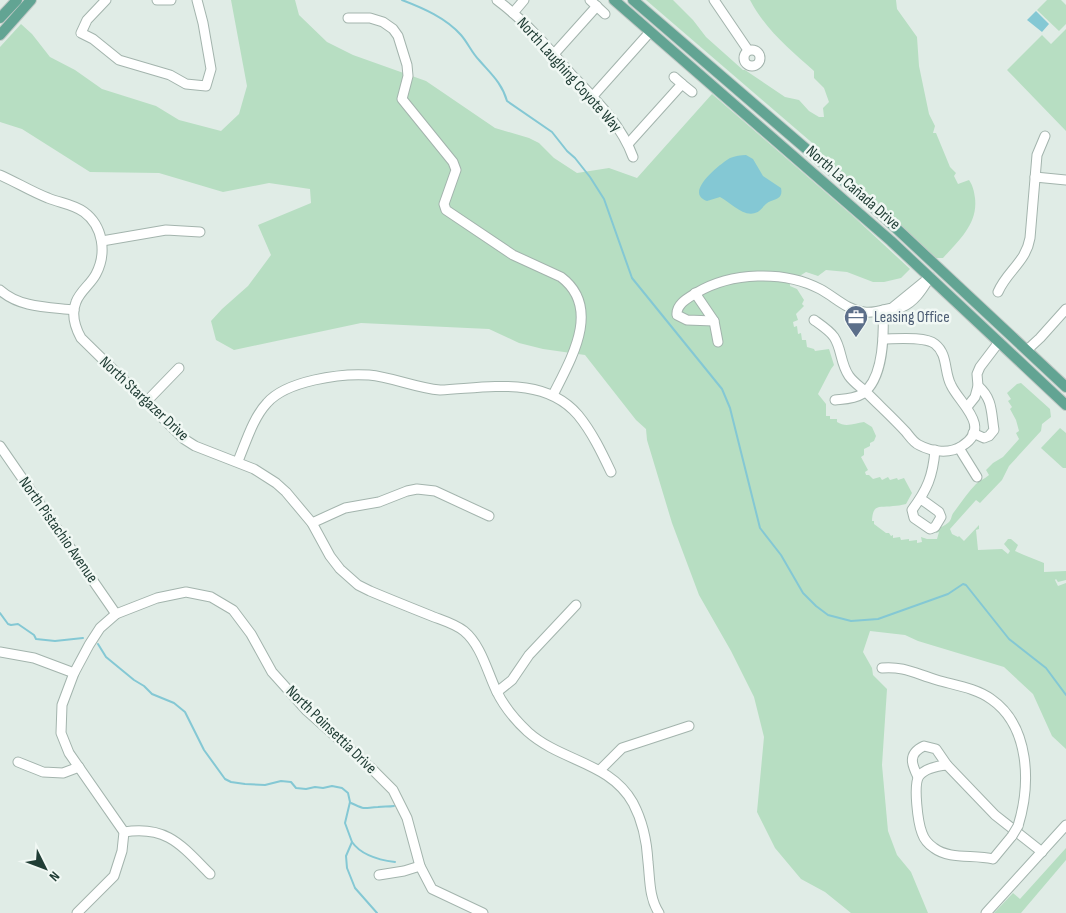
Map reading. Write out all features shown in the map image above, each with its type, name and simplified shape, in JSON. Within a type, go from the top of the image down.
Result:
[{"type":"main road","points":[[0,18],[16,0]]},
{"type":"main road","points":[[0,35],[31,0]]},
{"type":"main road","name":"North La Cañada Drive","points":[[614,0],[840,195],[1066,405]]},
{"type":"main road","name":"North La Cañada Drive","points":[[633,0],[868,202],[1066,388]]},
{"type":"main road","points":[[733,103],[741,94]]},
{"type":"street","points":[[106,0],[87,20],[81,33],[93,39],[119,60],[170,75],[186,84],[206,86],[211,69],[197,0]]},
{"type":"street","points":[[157,0],[171,0]]},
{"type":"street","name":"North Laughing Coyote Way","points":[[497,0],[533,31],[592,97],[616,125],[628,144],[633,157]]},
{"type":"street","points":[[513,12],[524,0]]},
{"type":"street","points":[[714,0],[748,50]]},
{"type":"street","points":[[554,54],[593,3],[605,14]]},
{"type":"street","points":[[348,18],[370,18],[383,22],[393,29],[398,36],[407,65],[408,76],[402,99],[453,162],[456,170],[444,204],[446,210],[513,255],[561,277],[577,297],[581,305],[582,322],[571,360],[553,395]]},
{"type":"street","points":[[592,97],[650,32]]},
{"type":"street","points":[[674,77],[692,92]]},
{"type":"street","points":[[628,144],[682,84]]},
{"type":"street","points":[[998,292],[1002,284],[1020,263],[1027,250],[1030,238],[1037,155],[1045,136]]},
{"type":"street","points":[[0,174],[48,198],[80,209],[91,218],[102,241],[100,264],[96,274],[81,293],[74,310],[25,303],[15,300],[0,290]]},
{"type":"street","points":[[1035,177],[1066,180]]},
{"type":"street","points":[[102,241],[166,230],[200,232]]},
{"type":"street","points":[[714,321],[687,320],[678,315],[677,309],[695,293],[717,283],[733,279],[778,277],[803,281],[842,303],[864,312],[888,309],[902,307],[913,300],[930,277]]},
{"type":"street","points":[[695,293],[714,321],[718,342]]},
{"type":"street","points":[[835,400],[860,395],[870,387],[876,377],[888,309]]},
{"type":"street","points":[[1026,350],[1040,338],[1066,309]]},
{"type":"street","name":"North Stargazer Drive","points":[[74,310],[74,322],[81,338],[184,439],[207,450],[238,461],[276,483],[295,501],[312,523],[330,556],[358,585],[449,623],[463,631],[475,644],[497,692],[513,717],[542,743],[566,756],[600,770],[619,784],[627,793],[641,822],[650,890],[659,913]]},
{"type":"street","points":[[814,320],[834,336],[838,344],[842,363],[850,377],[917,444],[935,450],[953,450],[968,442],[973,434],[974,423],[967,407],[950,384],[940,348],[933,342],[922,340],[883,339]]},
{"type":"street","points":[[967,407],[975,397],[978,386],[977,374],[980,367],[1000,342]]},
{"type":"street","points":[[146,402],[179,368]]},
{"type":"street","points":[[238,461],[257,418],[267,402],[289,387],[301,382],[370,375],[426,389],[529,388],[553,395],[580,417],[611,472]]},
{"type":"street","points":[[973,434],[984,438],[989,436],[994,430],[990,402],[986,394],[978,386]]},
{"type":"street","name":"North Pistachio Avenue","points":[[0,446],[116,614]]},
{"type":"street","points":[[959,448],[977,477]]},
{"type":"street","points":[[920,499],[934,469],[935,450]]},
{"type":"street","points":[[312,523],[345,508],[379,502],[417,489],[426,489],[443,494],[489,516]]},
{"type":"street","name":"North Poinsettia Drive","points":[[116,614],[156,598],[186,592],[211,597],[233,610],[251,634],[272,672],[307,710],[370,766],[393,790],[407,818],[420,866],[432,889],[483,913]]},
{"type":"street","points":[[497,692],[512,680],[529,655],[576,605]]},
{"type":"street","points":[[77,913],[114,876],[122,851],[124,832],[69,753],[61,733],[62,705],[74,673],[100,628],[116,614]]},
{"type":"street","points":[[0,652],[34,658],[74,673]]},
{"type":"street","points":[[882,668],[900,668],[981,693],[991,699],[1004,712],[1017,732],[1022,744],[1026,777],[1021,814],[1018,826],[1012,836],[993,859],[977,856],[947,855],[926,841],[919,824],[916,784],[918,777],[932,768],[946,766]]},
{"type":"street","points":[[600,770],[622,748],[690,726]]},
{"type":"street","points":[[918,777],[912,765],[912,760],[917,751],[924,746],[936,749],[946,766],[989,809],[1042,852]]},
{"type":"street","points":[[18,762],[43,772],[63,773],[79,767]]},
{"type":"street","points":[[986,913],[1066,826]]},
{"type":"street","points":[[124,832],[140,830],[164,834],[180,844],[210,874]]},
{"type":"street","points":[[379,875],[420,866]]},
{"type":"green space","points":[[231,0],[295,0],[299,15],[327,42],[353,55],[426,81],[495,128],[529,138],[539,143],[554,158],[577,173],[609,168],[637,178],[712,94],[854,217],[910,269],[901,278],[884,282],[873,282],[847,272],[826,270],[818,276],[806,272],[790,282],[790,286],[797,289],[804,300],[802,304],[804,306],[796,314],[798,320],[793,322],[794,327],[797,326],[798,334],[801,333],[802,340],[806,340],[807,347],[815,351],[829,349],[834,365],[818,394],[826,404],[826,416],[830,416],[830,419],[837,419],[837,422],[844,425],[864,422],[872,427],[876,436],[874,441],[870,443],[870,446],[864,449],[864,455],[861,457],[868,470],[865,472],[866,475],[873,479],[880,477],[882,480],[888,477],[890,480],[904,478],[912,493],[906,504],[878,508],[874,511],[872,521],[874,521],[874,524],[891,536],[893,535],[893,538],[900,537],[901,540],[909,539],[909,541],[917,540],[917,543],[922,542],[921,537],[937,539],[939,532],[936,533],[936,530],[951,520],[953,513],[970,490],[989,475],[986,470],[1003,457],[1019,439],[1016,433],[1019,431],[1016,420],[1008,401],[1011,399],[1007,393],[1017,384],[1021,383],[1050,409],[1051,417],[1042,424],[1041,431],[1009,466],[1002,480],[980,503],[976,500],[950,529],[952,534],[959,536],[964,541],[979,525],[979,529],[976,530],[978,550],[1002,549],[1008,554],[1010,551],[1004,544],[1008,539],[1011,539],[1018,545],[1015,551],[1044,563],[1044,572],[1066,571],[1066,580],[1058,582],[1055,580],[1058,586],[1066,583],[1066,749],[1052,736],[1033,694],[1004,667],[918,641],[905,635],[870,631],[863,652],[872,668],[873,675],[887,689],[882,765],[888,831],[897,855],[911,872],[928,913],[851,913],[825,892],[801,879],[775,848],[757,812],[764,737],[754,697],[731,651],[699,595],[672,523],[647,440],[646,429],[636,420],[585,355],[543,349],[519,343],[489,329],[361,323],[234,350],[216,340],[211,321],[248,286],[271,255],[258,225],[311,203],[310,189],[269,183],[223,192],[159,173],[90,172],[22,129],[0,122],[0,47],[21,24],[32,34],[50,57],[75,70],[102,89],[156,106],[179,120],[221,131],[239,114],[247,86]]},
{"type":"green space","points":[[646,0],[673,0],[693,20],[706,37],[743,70],[785,97],[799,100],[809,111],[819,117],[824,117],[823,108],[829,102],[824,88],[814,78],[814,71],[771,30],[750,0],[896,0],[897,9],[917,37],[919,66],[929,114],[935,126],[933,133],[936,133],[950,167],[956,173],[954,176],[958,184],[969,180],[973,189],[975,198],[974,216],[961,238],[943,258],[935,258],[816,151],[817,147]]},
{"type":"green space","points":[[1047,0],[1061,0],[1066,5],[1066,24],[1059,31],[1037,10]]},
{"type":"green space","points":[[1066,29],[1066,131],[1007,70],[1042,35],[1051,44]]},
{"type":"green space","points":[[1060,428],[1066,433],[1066,468],[1063,468],[1041,448]]},
{"type":"green space","points":[[1066,848],[1066,860],[1021,913],[994,913],[1013,893],[1020,899]]},
{"type":"water","points":[[1036,11],[1049,24],[1042,32],[1027,20]]},
{"type":"water","points":[[746,155],[753,159],[763,176],[781,188],[779,197],[769,202],[757,212],[750,214],[741,211],[720,197],[707,201],[701,197],[699,192],[701,185],[712,172],[730,158]]},
{"type":"waterway","points":[[402,0],[434,14],[455,29],[492,74],[507,101],[552,132],[590,177],[604,199],[632,278],[722,389],[730,408],[760,528],[781,555],[803,593],[828,615],[851,621],[878,619],[948,594],[963,584],[966,585],[1009,639],[1046,668],[1066,695]]},
{"type":"waterway","points":[[0,613],[8,624],[18,624],[34,635],[36,639],[55,641],[83,638]]},
{"type":"waterway","points":[[98,644],[106,657],[134,680],[152,694],[174,703],[185,712],[204,750],[225,779],[231,782],[265,785],[281,781],[291,782],[296,788],[306,789],[332,786],[342,788],[348,793],[350,802],[345,823],[352,842],[346,856],[347,868],[355,888],[377,913]]},
{"type":"waterway","points":[[351,803],[364,808],[394,806]]},
{"type":"waterway","points":[[352,842],[360,850],[371,856],[395,862]]},
{"type":"place","name":"Leasing Office","points":[[856,338]]}]
